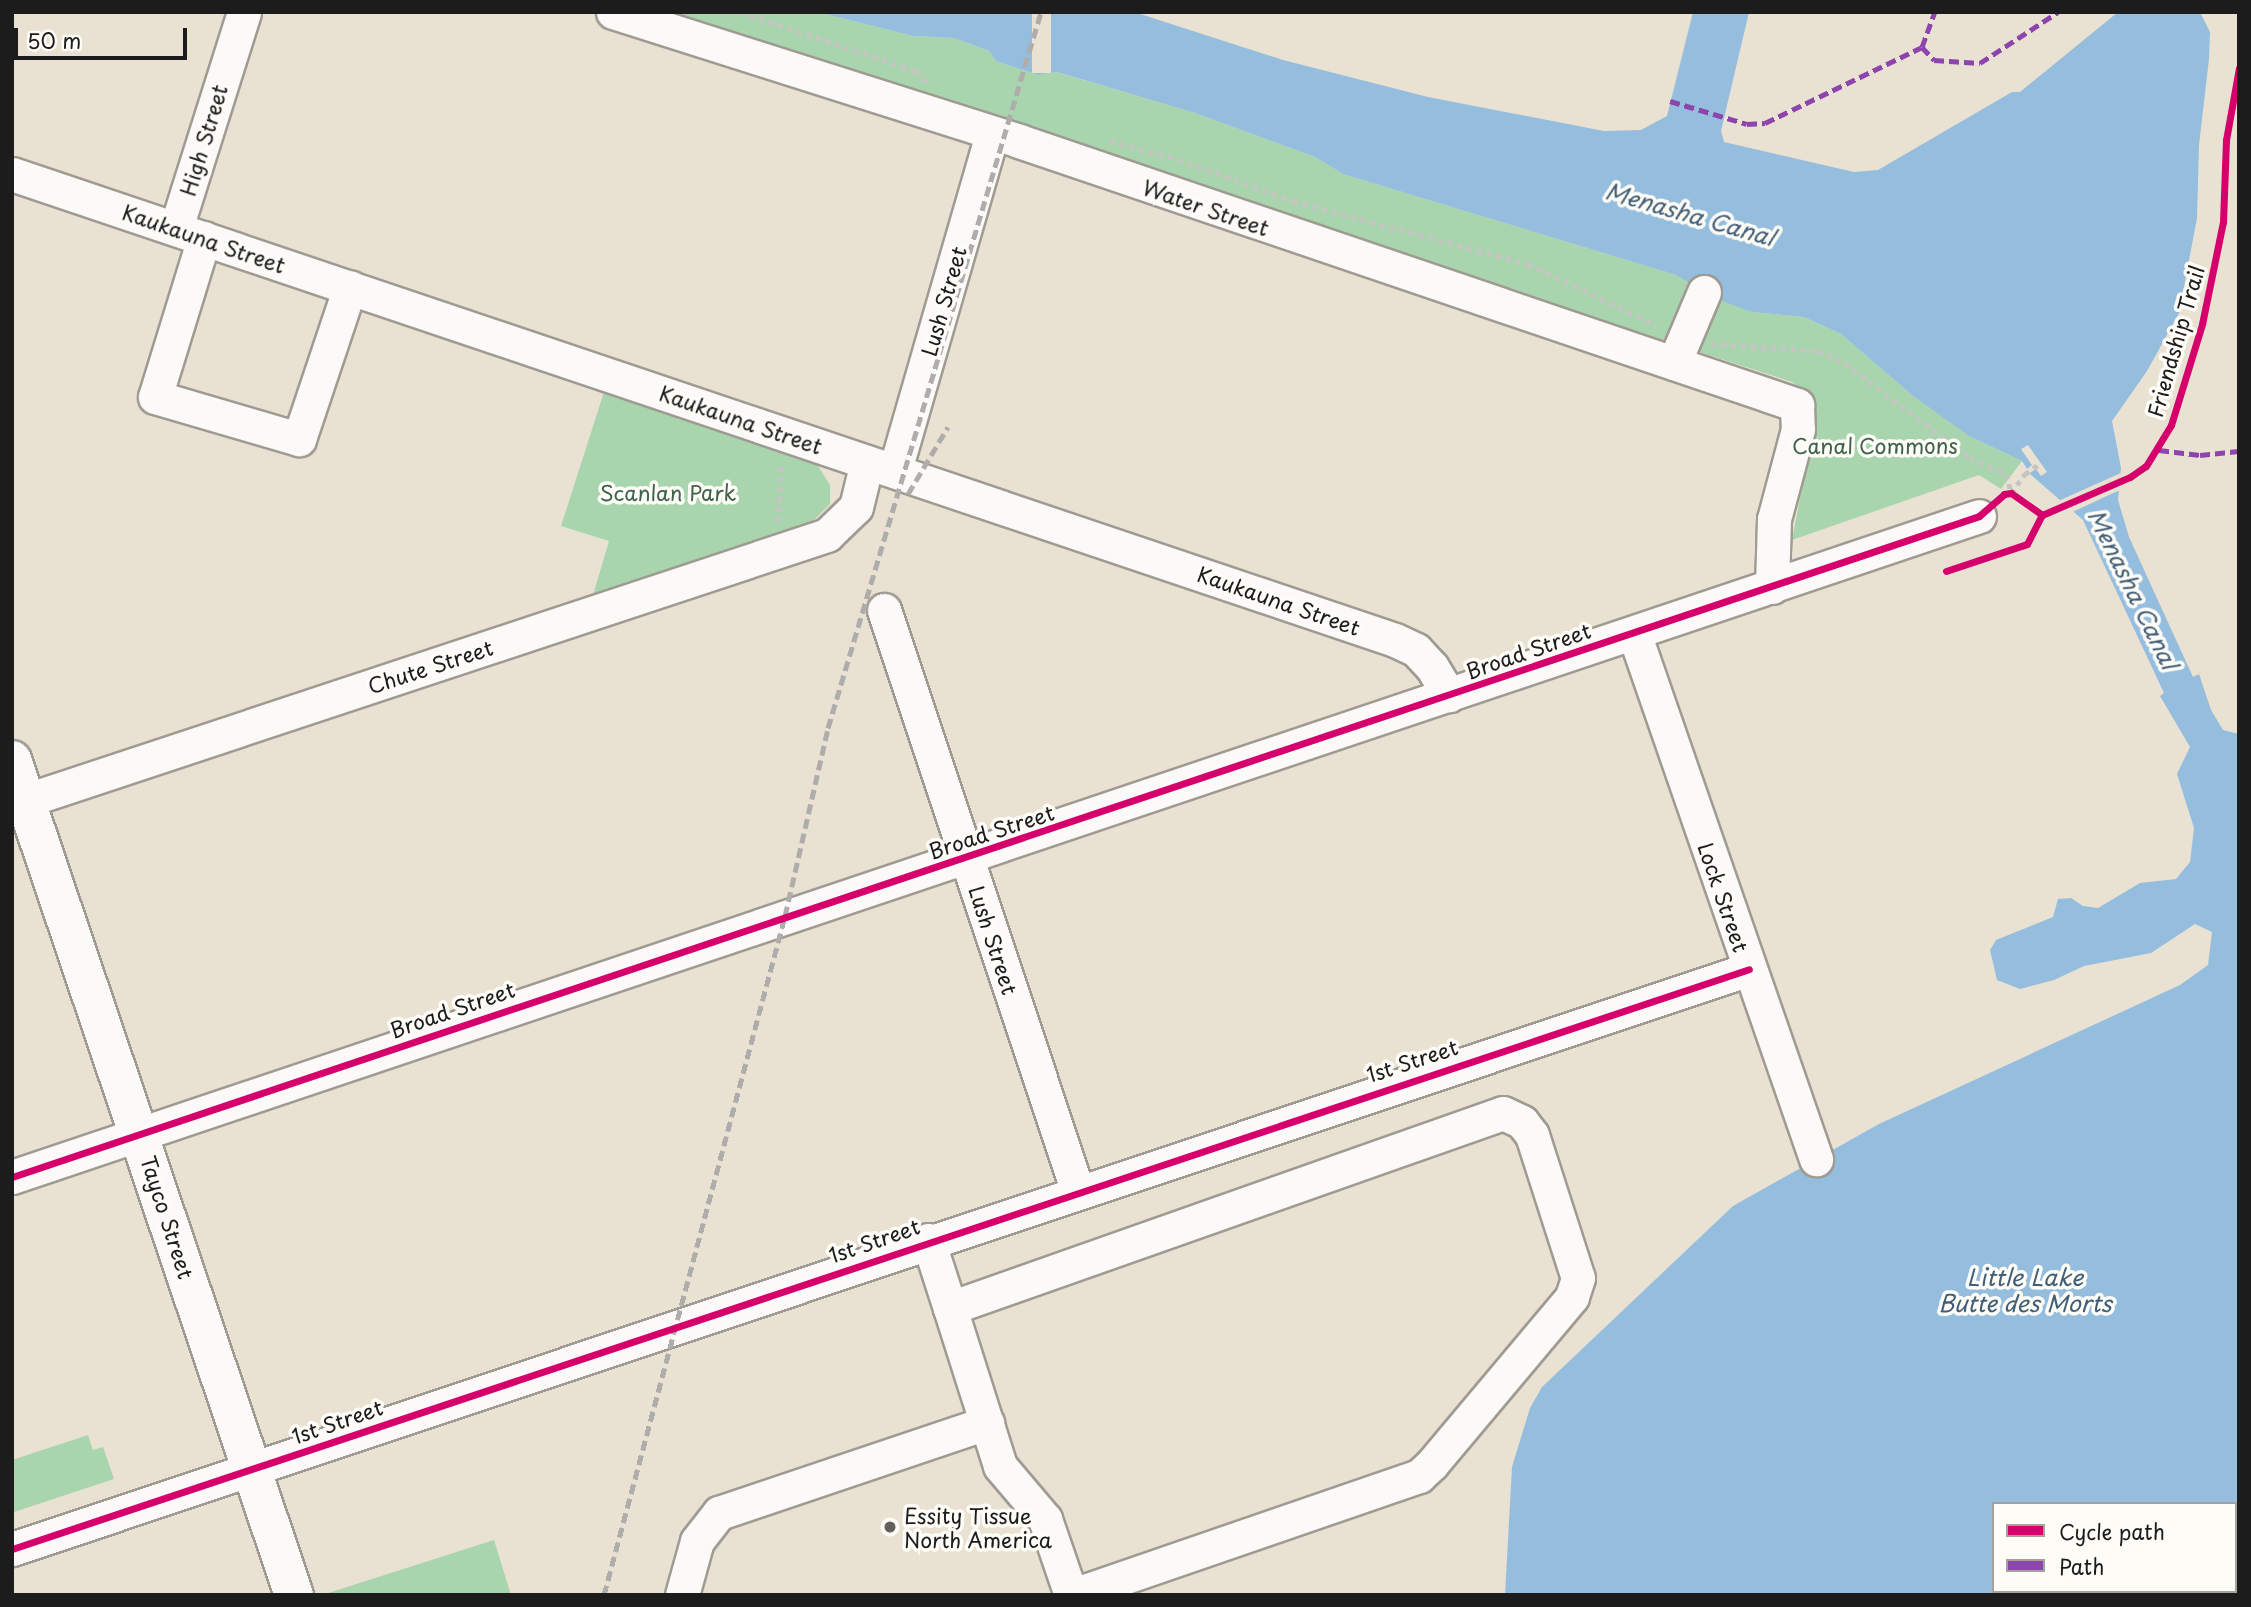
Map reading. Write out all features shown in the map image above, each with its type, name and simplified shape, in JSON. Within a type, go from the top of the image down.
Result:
[{"type":"main road","name":"Tayco Street","points":[[12,760],[19,803],[140,1133],[294,1595]]},
{"type":"street","name":"High Street","points":[[244,12],[190,233],[155,397],[299,439],[350,287]]},
{"type":"street","name":"Water Street","points":[[613,12],[1680,351],[1797,405],[1798,429],[1774,519],[1772,587]]},
{"type":"street","name":"Lush Street","points":[[844,520],[881,466],[992,133]]},
{"type":"street","name":"Kaukauna Street","points":[[12,174],[1395,640],[1424,659],[1449,695]]},
{"type":"street","points":[[1680,351],[1704,292]]},
{"type":"street","name":"Broad Street","points":[[12,1177],[1979,516]]},
{"type":"street","name":"Chute Street","points":[[19,803],[816,539],[844,520]]},
{"type":"street","name":"Lush Street","points":[[884,610],[1077,1189]]},
{"type":"street","name":"Lock Street","points":[[1634,633],[1816,1159]]},
{"type":"street","name":"1st Street","points":[[12,1549],[1077,1189],[1748,968]]},
{"type":"street","points":[[928,1240],[1000,1466],[1045,1519],[1072,1595],[1419,1476],[1572,1297],[1578,1278],[1532,1135],[1522,1122],[1503,1113],[950,1308]]},
{"type":"street","points":[[682,1595],[697,1541],[719,1513],[987,1423]]},
{"type":"path","points":[[740,12],[916,71],[936,94]]},
{"type":"path","points":[[1103,141],[1178,159],[1293,201],[1528,264],[1680,351],[1716,345],[1818,351],[1845,363],[1970,458],[2007,474],[2014,495]]},
{"type":"path","points":[[778,522],[781,463]]},
{"type":"path","points":[[2014,495],[2025,474],[2041,463]]},
{"type":"path","points":[[1979,516],[2004,494],[2014,495]]},
{"type":"green space","name":"Canal Commons","points":[[650,12],[817,12],[913,36],[954,38],[989,51],[996,61],[1038,75],[1056,72],[1195,113],[1315,157],[1343,174],[1676,275],[1752,312],[1804,317],[1841,334],[1913,396],[1971,437],[2022,461],[2001,489],[1979,475],[1792,540],[1814,426],[1802,390],[1792,382]]},
{"type":"green space","name":"Scanlan Park","points":[[604,392],[817,464],[830,485],[830,504],[806,528],[593,595],[609,541],[561,526]]},
{"type":"green space","points":[[88,1435],[93,1450],[103,1447],[114,1479],[14,1512],[12,1460]]},
{"type":"green space","points":[[494,1540],[511,1595],[322,1595]]},
{"type":"water","points":[[817,12],[1134,12],[1283,60],[1428,97],[1604,131],[1641,130],[1667,116],[1693,12],[1749,12],[1721,131],[1724,142],[1854,172],[1878,170],[2012,92],[2020,92],[2118,12],[2200,12],[2210,32],[2209,59],[2199,145],[2197,218],[2179,313],[2147,371],[2112,421],[2121,468],[2118,500],[2129,537],[2193,677],[2199,674],[2211,710],[2223,730],[2239,734],[2239,1595],[1505,1595],[1512,1467],[1530,1408],[1542,1387],[1733,1206],[1879,1124],[2180,985],[2208,965],[2212,932],[2195,924],[2151,953],[2084,966],[2054,980],[2020,989],[1997,980],[1990,950],[1996,940],[2053,917],[2058,899],[2071,898],[2083,906],[2098,908],[2140,883],[2176,879],[2190,862],[2194,828],[2177,774],[2190,747],[2160,696],[2164,693],[2083,520],[2031,475],[2022,461],[1969,436],[1913,396],[1841,334],[1804,317],[1752,312],[1717,299],[1676,275],[1343,174],[1315,157],[1195,113],[1057,72],[1038,75],[996,61],[989,51],[954,38],[913,36]]},
{"type":"pier","points":[[1032,12],[1051,12],[1051,73],[1032,73]]},
{"type":"pier","points":[[2028,445],[2047,472],[2041,476],[2036,469],[2027,475],[2024,471],[2032,465],[2021,449]]},
{"type":"pier","points":[[2123,472],[2122,489],[2068,514],[2056,502]]},
{"type":"railway","points":[[604,1595],[785,916],[828,728],[1041,12]]},
{"type":"railway","points":[[908,494],[948,427]]},
{"type":"marked path","points":[[1670,101],[1747,124],[1765,123],[1922,47],[1935,12]]},
{"type":"marked path","points":[[1922,47],[1934,60],[1980,63],[2058,12]]},
{"type":"marked path","points":[[2159,450],[2200,455],[2239,451]]},
{"type":"cycle path","name":"Friendship Trail","points":[[12,1177],[1979,516],[2004,494],[2011,493],[2042,515],[2130,477],[2146,466],[2171,425],[2202,324],[2223,222],[2226,140],[2239,68]]},
{"type":"cycle path","points":[[1946,571],[2027,544],[2042,515]]},
{"type":"cycle path","points":[[12,1549],[1749,969]]},
{"type":"place","name":"Essity Tissue North America","points":[[890,1527]]},
{"type":"water label","name":"Menasha Canal","points":[[1690,214]]},
{"type":"water label","name":"Menasha Canal","points":[[2133,589]]},
{"type":"water label","name":"Little Lake Butte des Morts","points":[[2025,1290]]}]
